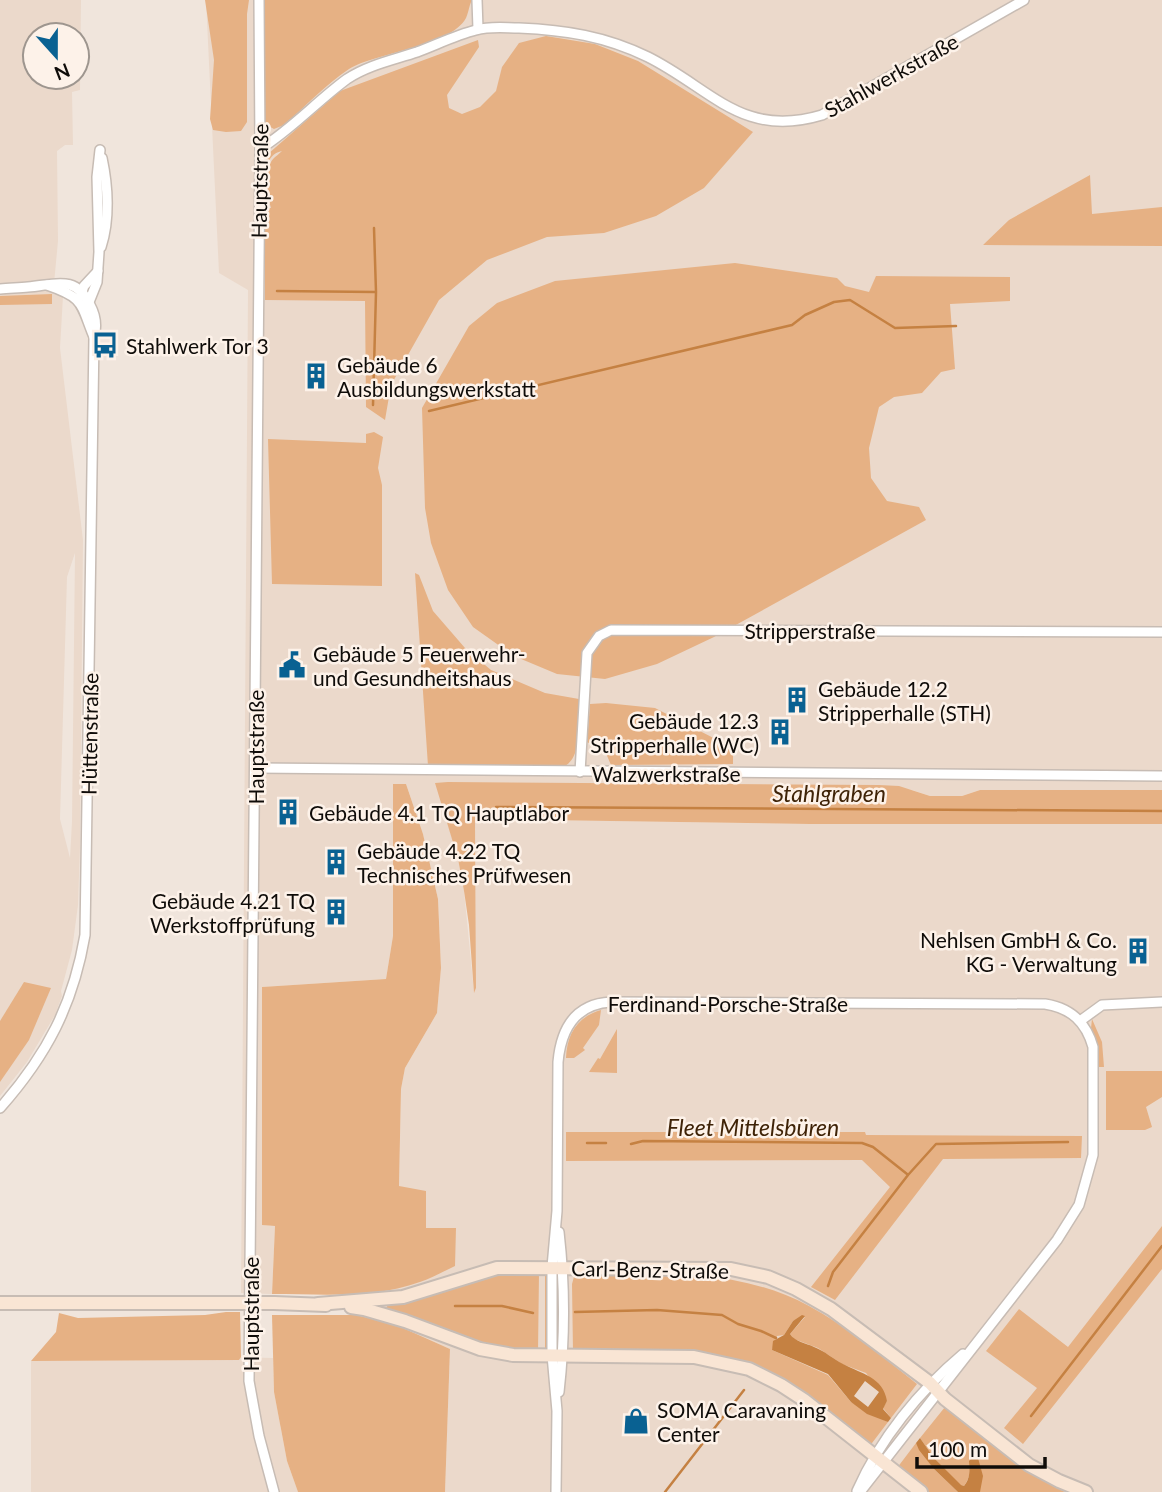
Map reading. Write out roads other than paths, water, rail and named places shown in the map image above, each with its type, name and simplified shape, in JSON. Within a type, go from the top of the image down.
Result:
[{"type":"street","name":"Hauptstraße","points":[[259,0],[249,1381],[259,1436],[274,1492]]},
{"type":"street","points":[[477,0],[478,29]]},
{"type":"street","name":"Stahlwerkstraße","points":[[260,149],[278,138],[347,79],[367,68],[478,29],[503,27],[554,30],[600,38],[648,57],[744,116],[779,122],[805,120],[822,115],[1024,0]]},
{"type":"street","points":[[0,289],[46,285],[83,298],[97,282],[99,252],[106,232],[106,177],[100,150]]},
{"type":"street","name":"Hüttenstraße","points":[[0,1108],[34,1065],[59,1025],[77,974],[85,935],[96,328],[83,298]]},
{"type":"street","name":"Stripperstraße","points":[[580,772],[587,653],[599,636],[611,630],[1162,632]]},
{"type":"street","name":"Walzwerkstraße","points":[[255,768],[1162,776]]},
{"type":"street","name":"Ferdinand-Porsche-Straße","points":[[556,1492],[559,1044],[572,1019],[593,1005],[611,1002],[1045,1004],[1066,1010],[1080,1021]]},
{"type":"street","points":[[858,1492],[878,1459],[934,1387],[975,1344],[1057,1240],[1079,1205],[1093,1154],[1094,1095],[1093,1047],[1090,1036],[1080,1021],[1102,1005],[1162,1002]]},
{"type":"street","name":"Carl-Benz-Straße","points":[[318,1304],[403,1297],[497,1268],[731,1269],[768,1277],[796,1289],[842,1317],[1030,1465],[1086,1492]]},
{"type":"street","name":"Carl-Benz-Straße","points":[[0,1303],[318,1304],[364,1309],[480,1349],[513,1355],[694,1357],[749,1369],[781,1384],[921,1492]]},
{"type":"waterway","points":[[373,405],[376,292],[374,228]]},
{"type":"waterway","points":[[277,291],[375,292]]},
{"type":"waterway","points":[[429,411],[792,325],[805,315],[834,302],[850,300],[895,328],[956,326]]},
{"type":"waterway","name":"Stahlgraben","points":[[496,807],[1162,811]]},
{"type":"waterway","name":"Fleet Mittelsbüren","points":[[631,1144],[643,1141],[862,1143],[873,1147],[907,1174]]},
{"type":"waterway","name":"Fleet Mittelsbüren","points":[[828,1286],[833,1272],[908,1175],[936,1144],[1068,1142]]},
{"type":"waterway","name":"Fleet Mittelsbüren","points":[[587,1143],[606,1143]]},
{"type":"waterway","name":"Fleet Mittelsbüren","points":[[1031,1416],[1162,1246]]},
{"type":"waterway","name":"Fleet Mittelsbüren","points":[[455,1306],[502,1306],[533,1313]]},
{"type":"waterway","name":"Fleet Mittelsbüren","points":[[575,1312],[657,1310],[722,1315],[776,1338]]},
{"type":"waterway","name":"Fleet Mittelsbüren","points":[[665,1492],[744,1390]]},
{"type":"place","name":"Stahlwerk Tor 3","points":[[105,345]]},
{"type":"place","name":"Gebäude 6 Ausbildungswerkstatt","points":[[316,376]]},
{"type":"place","name":"Gebäude 5 Feuerwehr- und Gesundheitshaus","points":[[292,665]]},
{"type":"place","name":"Gebäude 12.2 Stripperhalle (STH)","points":[[797,700]]},
{"type":"place","name":"Gebäude 12.3 Stripperhalle (WC)","points":[[780,732]]},
{"type":"place","name":"Gebäude 4.1 TQ Hauptlabor","points":[[288,812]]},
{"type":"place","name":"Gebäude 4.22 TQ Technisches Prüfwesen","points":[[336,862]]},
{"type":"place","name":"Gebäude 4.21 TQ Werkstoffprüfung","points":[[336,912]]},
{"type":"place","name":"Nehlsen GmbH & Co. KG - Verwaltung","points":[[1138,951]]},
{"type":"place","name":"SOMA Caravaning Center","points":[[636,1421]]}]
